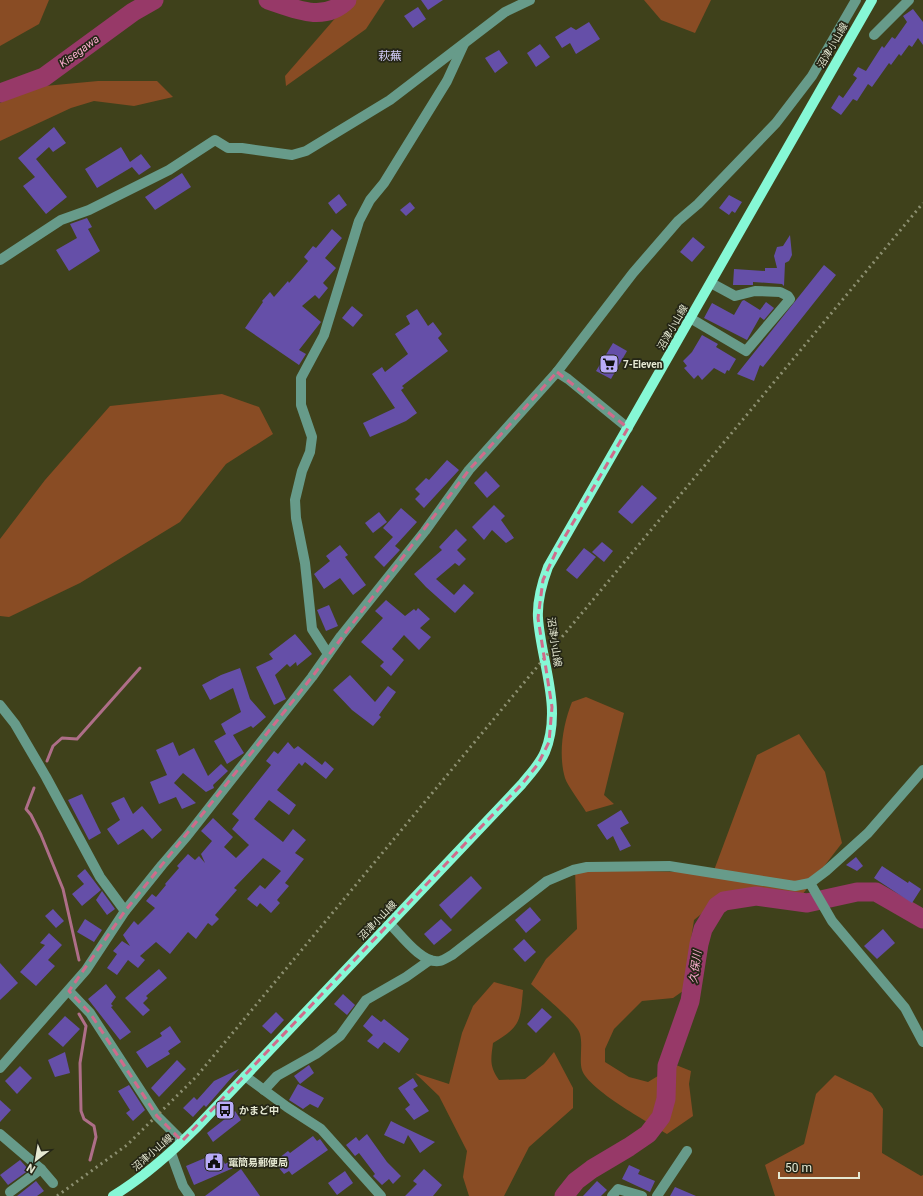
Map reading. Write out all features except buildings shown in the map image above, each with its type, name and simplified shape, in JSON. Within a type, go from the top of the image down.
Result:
[{"type":"main road","name":"沼津小山線","points":[[113,1196],[139,1180],[182,1142],[522,784],[544,753],[552,726],[549,684],[538,618],[539,597],[543,580],[556,552],[872,0]]},
{"type":"street","points":[[0,260],[61,220],[89,210],[169,170],[215,140],[228,148],[242,148],[292,155],[306,151],[390,100],[505,12],[530,0]]},
{"type":"street","points":[[0,1068],[86,970],[126,911],[233,779],[328,654],[425,531],[469,470],[557,372],[633,273],[668,233],[776,123],[812,76],[856,0]]},
{"type":"street","points":[[874,35],[909,0]]},
{"type":"street","points":[[328,654],[312,629],[305,563],[296,518],[295,500],[302,471],[310,452],[312,437],[301,405],[301,378],[324,335],[359,221],[370,200],[384,182],[447,80],[464,44]]},
{"type":"street","points":[[812,76],[823,85]]},
{"type":"street","points":[[690,318],[746,351],[790,299],[788,296],[780,292],[755,291],[735,296],[710,283]]},
{"type":"street","points":[[557,372],[568,379],[628,428]]},
{"type":"street","points":[[0,705],[15,724],[46,777],[100,877],[126,911]]},
{"type":"street","points":[[390,924],[417,952],[430,960],[440,961],[452,955],[547,881],[573,870],[587,868],[669,866],[795,886],[810,884],[868,833],[923,770]]},
{"type":"street","points":[[810,884],[832,921],[905,1008],[923,1042]]},
{"type":"street","points":[[264,1090],[277,1076],[316,1054],[340,1036],[366,1000],[406,977],[430,960]]},
{"type":"street","points":[[69,991],[90,1012],[157,1116],[182,1142]]},
{"type":"street","points":[[245,1076],[321,1129],[381,1196]]},
{"type":"street","points":[[0,1134],[41,1169],[53,1184]]},
{"type":"street","points":[[657,1196],[687,1151]]},
{"type":"street","points":[[171,1153],[183,1186],[190,1196]]},
{"type":"street","points":[[10,1192],[41,1169]]},
{"type":"street","points":[[612,1196],[618,1189],[642,1196]]},
{"type":"highlighted area","points":[[557,372],[628,428],[556,552],[543,580],[538,618],[552,707],[549,742],[538,764],[522,784],[182,1141],[157,1116],[90,1013],[69,991],[125,911],[312,677],[469,470]]},
{"type":"shaded area","points":[[0,0],[49,0],[39,24],[0,46]]},
{"type":"shaded area","points":[[351,0],[385,0],[366,29],[286,86],[285,76]]},
{"type":"shaded area","points":[[644,0],[711,0],[695,33],[661,20]]},
{"type":"shaded area","points":[[98,81],[157,81],[173,97],[134,106],[94,101],[71,108],[0,141],[0,103],[34,87]]},
{"type":"shaded area","points":[[222,394],[259,407],[273,434],[226,464],[180,522],[80,583],[9,617],[0,616],[0,539],[45,480],[110,406]]},
{"type":"shaded area","points":[[586,697],[624,713],[604,795],[614,804],[586,812],[565,778],[562,759],[562,739],[572,702]]},
{"type":"shaded area","points":[[799,734],[825,772],[842,843],[802,895],[716,902],[694,920],[683,991],[673,998],[642,1001],[614,1029],[605,1049],[605,1062],[629,1077],[648,1082],[676,1065],[691,1071],[689,1084],[693,1116],[667,1134],[607,1096],[587,1078],[581,1066],[580,1034],[566,1016],[531,984],[546,959],[577,929],[575,869],[713,873],[757,755]]},
{"type":"shaded area","points":[[494,982],[523,990],[520,1016],[517,1022],[509,1032],[493,1043],[492,1066],[499,1080],[525,1079],[544,1064],[554,1052],[573,1088],[573,1108],[529,1147],[504,1196],[469,1196],[463,1177],[467,1151],[439,1096],[415,1073],[449,1084],[462,1033],[473,1006]]},
{"type":"shaded area","points":[[835,1075],[872,1093],[883,1109],[882,1153],[921,1176],[923,1175],[923,1196],[775,1196],[765,1165],[804,1144],[816,1094]]},
{"type":"waterway","name":"Kisegawa","points":[[0,93],[44,77],[133,12],[154,0]]},
{"type":"waterway","name":"Kisegawa","points":[[268,0],[309,12],[329,11],[338,7],[347,0]]},
{"type":"waterway","points":[[47,761],[53,746],[62,738],[77,739],[140,668]]},
{"type":"waterway","points":[[34,788],[26,809],[31,815],[41,835],[63,889],[79,960]]},
{"type":"waterway","name":"久保川","points":[[564,1196],[576,1181],[592,1169],[648,1134],[661,1117],[666,1099],[667,1066],[690,1001],[699,944],[703,929],[717,906],[724,901],[756,896],[807,903],[857,892],[876,892],[923,919]]},
{"type":"waterway","points":[[79,1014],[86,1026],[80,1063],[81,1111],[84,1119],[94,1126],[96,1137],[90,1160]]},
{"type":"railway","points":[[57,1196],[127,1145],[196,1077],[923,203]]},
{"type":"place","name":"7-Eleven","points":[[609,364]]},
{"type":"place","name":"かまど中","points":[[225,1110]]},
{"type":"place","name":"竃簡易郵便局","points":[[214,1162]]},
{"type":"district","name":"萩蕪","points":[[390,56]]}]
